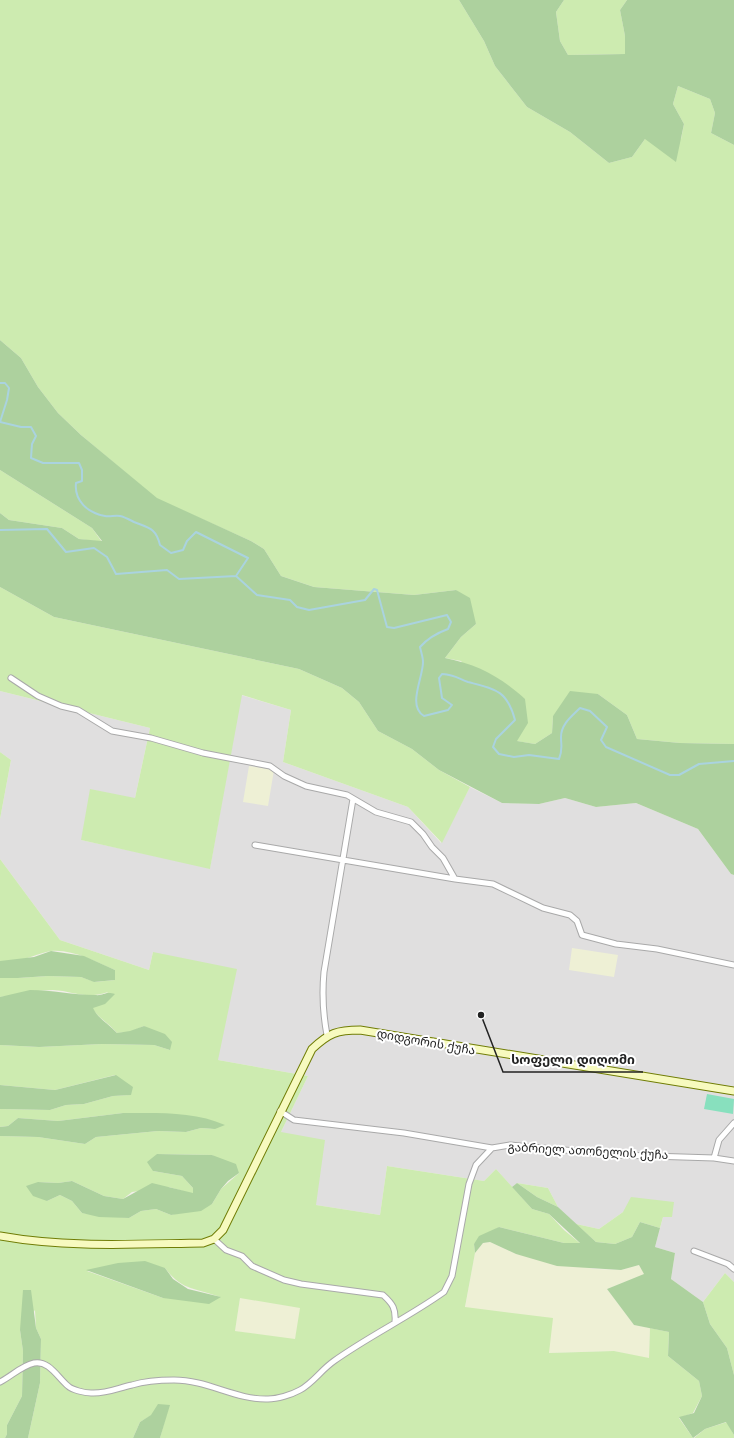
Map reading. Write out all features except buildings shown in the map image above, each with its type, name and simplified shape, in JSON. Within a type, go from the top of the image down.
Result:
[{"type":"street","points":[[11,678],[38,696],[61,706],[78,710],[112,731],[151,738],[202,753],[270,766],[284,776],[306,786],[347,795],[376,812],[411,822],[443,858],[455,879]]},
{"type":"street","points":[[328,1035],[325,1022],[323,986],[353,799]]},
{"type":"street","points":[[255,845],[455,879],[494,884],[543,908],[570,914],[577,922],[582,935],[616,944],[657,949],[734,965]]},
{"type":"street","name":"დიდგორის ქუჩა","points":[[214,1239],[223,1230],[280,1111],[312,1049],[328,1035],[344,1030],[360,1030],[734,1091]]},
{"type":"street","points":[[280,1111],[294,1120],[404,1133],[492,1148]]},
{"type":"street","points":[[714,1158],[719,1140],[734,1123]]},
{"type":"street","name":"გაბრიელ ათონელის ქუჩა","points":[[0,1382],[25,1366],[37,1363],[46,1365],[53,1370],[69,1387],[90,1393],[114,1391],[131,1385],[160,1380],[185,1380],[207,1384],[230,1393],[249,1398],[268,1399],[298,1391],[313,1382],[332,1362],[444,1292],[452,1276],[469,1184],[476,1165],[492,1148],[510,1145],[619,1155],[714,1158],[734,1161]]},
{"type":"street","points":[[0,1236],[33,1242],[89,1245],[203,1243],[214,1239],[226,1250],[242,1256],[252,1266],[284,1280],[301,1284],[383,1295],[391,1302],[396,1311],[395,1322]]},
{"type":"street","points":[[694,1252],[728,1264],[734,1269]]},
{"type":"shaded area","points":[[0,691],[150,728],[135,798],[81,840],[210,868],[241,695],[291,710],[283,762],[408,807],[441,843],[470,787],[502,803],[539,804],[565,798],[596,807],[636,803],[698,829],[731,874],[734,875],[734,1282],[725,1273],[703,1302],[671,1279],[675,1253],[655,1247],[663,1217],[623,1212],[599,1229],[576,1224],[558,1207],[548,1188],[517,1183],[512,1187],[496,1169],[484,1181],[387,1166],[380,1215],[316,1205],[281,1132],[308,1076],[218,1060],[153,952],[149,970],[60,940],[0,859],[0,819],[11,760],[0,752]]},
{"type":"green space","points":[[0,0],[459,0],[484,41],[495,66],[527,107],[570,132],[609,163],[632,157],[645,139],[681,139],[684,124],[673,104],[678,86],[710,99],[715,113],[711,133],[734,145],[734,744],[680,743],[637,739],[627,715],[598,694],[553,716],[552,733],[535,744],[516,741],[461,661],[445,658],[461,637],[476,624],[456,590],[414,595],[314,587],[281,576],[264,549],[251,541],[157,499],[81,435],[58,413],[38,387],[21,358],[0,340]]},
{"type":"green space","points":[[459,0],[564,0],[556,12],[560,41],[568,55],[625,54],[625,36],[620,10],[627,0],[734,0],[734,145],[711,133],[715,113],[710,99],[678,86],[673,104],[684,124],[676,162],[645,139],[632,157],[609,163],[570,132],[527,107],[495,66],[484,41]]},
{"type":"green space","points":[[564,0],[627,0],[620,10],[625,36],[626,54],[568,55],[560,41],[556,12]]},
{"type":"green space","points":[[0,340],[21,358],[38,387],[58,413],[81,435],[157,498],[251,541],[264,549],[281,576],[314,587],[414,595],[456,590],[470,598],[476,624],[461,637],[445,658],[468,664],[488,672],[525,699],[528,723],[517,741],[535,744],[552,733],[553,716],[570,691],[598,694],[627,715],[637,739],[680,743],[734,744],[734,875],[731,874],[698,829],[636,803],[596,807],[565,798],[539,804],[502,803],[439,770],[412,749],[378,731],[359,702],[342,688],[299,669],[54,617],[0,587],[0,513],[9,520],[62,528],[79,539],[102,541],[92,528],[0,470]]},
{"type":"green space","points":[[0,470],[92,528],[102,542],[79,539],[62,528],[9,520],[0,513]]},
{"type":"green space","points":[[0,587],[54,617],[299,669],[342,688],[359,702],[378,731],[412,749],[439,770],[470,787],[442,843],[408,807],[283,762],[291,710],[242,695],[210,869],[81,840],[90,789],[135,798],[150,728],[0,691]]},
{"type":"green space","points":[[0,752],[11,760],[0,819]]},
{"type":"green space","points":[[249,766],[274,770],[268,806],[243,802]]},
{"type":"green space","points":[[0,859],[60,940],[149,970],[153,952],[237,969],[218,1060],[308,1076],[281,1132],[325,1140],[316,1205],[380,1215],[387,1166],[484,1181],[496,1169],[532,1209],[549,1214],[564,1230],[581,1244],[564,1243],[499,1227],[474,1244],[475,1253],[465,1307],[553,1318],[549,1353],[614,1351],[649,1358],[650,1328],[669,1332],[668,1356],[699,1381],[702,1396],[693,1413],[679,1418],[693,1438],[160,1438],[169,1405],[140,1422],[133,1438],[28,1438],[40,1383],[41,1339],[36,1328],[35,1310],[20,1330],[23,1351],[22,1396],[7,1425],[7,1434],[5,1438],[0,1438],[0,1136],[38,1137],[85,1144],[96,1137],[158,1131],[186,1132],[201,1128],[215,1129],[144,1113],[123,1113],[58,1121],[18,1118],[8,1126],[0,1127],[0,1109],[50,1110],[66,1105],[84,1104],[113,1096],[130,1095],[115,1075],[55,1090],[0,1085],[0,1045],[39,1047],[102,1044],[154,1045],[170,1050],[144,1026],[130,1032],[117,1033],[92,1008],[108,992],[86,995],[47,990],[0,997],[0,978],[48,976],[81,977],[95,982],[115,980],[115,970],[76,954],[59,951],[45,952],[19,961],[0,961]],"holes":[[[157,1154],[212,1155],[239,1173],[221,1189],[212,1204],[171,1215],[156,1209],[141,1211],[129,1218],[82,1213],[72,1201],[60,1195],[47,1201],[38,1182],[58,1183],[72,1181],[104,1196],[123,1199],[132,1192],[169,1187],[193,1194],[193,1188],[182,1176],[153,1171]],[[165,1268],[177,1281],[184,1285],[220,1297],[163,1298],[87,1271]],[[240,1298],[300,1308],[295,1339],[235,1331]]]},
{"type":"green space","points":[[572,948],[618,955],[614,977],[569,970]]},
{"type":"green space","points":[[51,951],[84,956],[115,970],[115,980],[94,982],[81,977],[48,976],[0,978],[0,961],[34,957]]},
{"type":"green space","points":[[30,990],[87,995],[109,993],[115,994],[105,1004],[93,1008],[95,1012],[117,1033],[130,1031],[144,1026],[165,1034],[172,1042],[170,1050],[154,1045],[102,1044],[39,1047],[0,1045],[0,997]]},
{"type":"green space","points":[[116,1075],[133,1087],[131,1095],[113,1096],[84,1104],[66,1105],[50,1110],[0,1109],[0,1085],[55,1090]]},
{"type":"green space","points":[[707,1094],[734,1099],[733,1114],[704,1109]]},
{"type":"green space","points":[[123,1113],[188,1115],[213,1120],[225,1125],[215,1129],[201,1128],[186,1132],[158,1131],[96,1137],[85,1144],[38,1137],[0,1136],[0,1127],[8,1126],[18,1118],[58,1121]]},
{"type":"green space","points":[[157,1154],[212,1155],[236,1164],[239,1173],[228,1181],[221,1189],[212,1204],[201,1211],[171,1215],[156,1209],[141,1211],[129,1218],[99,1217],[82,1213],[72,1201],[60,1195],[47,1201],[33,1196],[26,1186],[38,1182],[58,1183],[72,1181],[104,1196],[123,1199],[152,1183],[193,1193],[193,1188],[182,1176],[153,1171],[147,1162]]},
{"type":"green space","points":[[517,1183],[548,1188],[558,1207],[537,1197]]},
{"type":"green space","points":[[517,1183],[537,1197],[558,1207],[596,1242],[615,1244],[632,1237],[640,1222],[660,1228],[655,1247],[675,1253],[671,1279],[703,1302],[710,1324],[727,1348],[734,1375],[734,1435],[726,1422],[705,1429],[693,1438],[679,1417],[694,1413],[702,1396],[699,1381],[668,1356],[669,1332],[634,1325],[607,1289],[644,1274],[639,1265],[621,1270],[557,1266],[516,1254],[490,1242],[483,1243],[475,1253],[474,1244],[479,1236],[499,1227],[564,1243],[580,1243],[549,1214],[532,1209],[512,1187]]},
{"type":"green space","points":[[631,1197],[674,1202],[672,1217],[663,1217],[660,1228],[640,1222],[632,1237],[615,1244],[596,1242],[576,1224],[599,1229],[623,1212]]},
{"type":"green space","points":[[490,1242],[516,1254],[594,1269],[621,1270],[639,1265],[645,1274],[607,1289],[634,1325],[650,1328],[649,1359],[614,1351],[549,1353],[465,1308],[475,1253],[483,1243]]},
{"type":"green space","points":[[145,1261],[165,1268],[173,1279],[188,1289],[221,1297],[209,1304],[163,1298],[86,1270],[118,1263]]},
{"type":"green space","points":[[725,1273],[734,1282],[734,1375],[727,1348],[710,1324],[703,1302]]},
{"type":"green space","points":[[23,1290],[31,1290],[36,1328],[41,1339],[40,1383],[28,1438],[5,1438],[7,1434],[7,1425],[22,1396],[23,1351],[20,1330]]},
{"type":"green space","points":[[240,1297],[301,1308],[295,1340],[235,1331]]},
{"type":"green space","points":[[158,1404],[170,1405],[160,1438],[133,1438],[140,1422],[151,1415]]},
{"type":"green space","points":[[727,1422],[734,1435],[734,1438],[694,1438],[705,1429]]},
{"type":"waterway","points":[[0,383],[5,383],[9,388],[0,422],[21,427],[31,427],[36,436],[32,444],[31,458],[43,463],[79,463],[82,470],[82,481],[76,483],[76,489],[77,495],[83,505],[93,512],[107,516],[122,516],[148,527],[154,532],[160,545],[171,553],[183,550],[187,541],[196,532],[248,558],[236,576],[257,595],[290,600],[297,607],[309,610],[365,600],[374,589],[377,590],[387,627],[394,628],[447,615],[451,622],[448,629],[433,636],[420,647],[423,662],[416,699],[419,711],[424,716],[448,710],[452,705],[442,698],[439,678],[442,674],[447,674],[493,689],[499,692],[508,702],[515,720],[496,739],[493,747],[499,754],[514,757],[529,755],[559,759],[561,750],[561,732],[565,724],[580,708],[590,711],[607,727],[601,740],[606,747],[670,775],[679,775],[699,764],[734,761]]},
{"type":"waterway","points":[[0,530],[47,529],[66,552],[94,548],[107,557],[116,574],[167,570],[179,579],[236,576]]},
{"type":"place","name":"სოფელი დიღომი","points":[[481,1015]]}]
